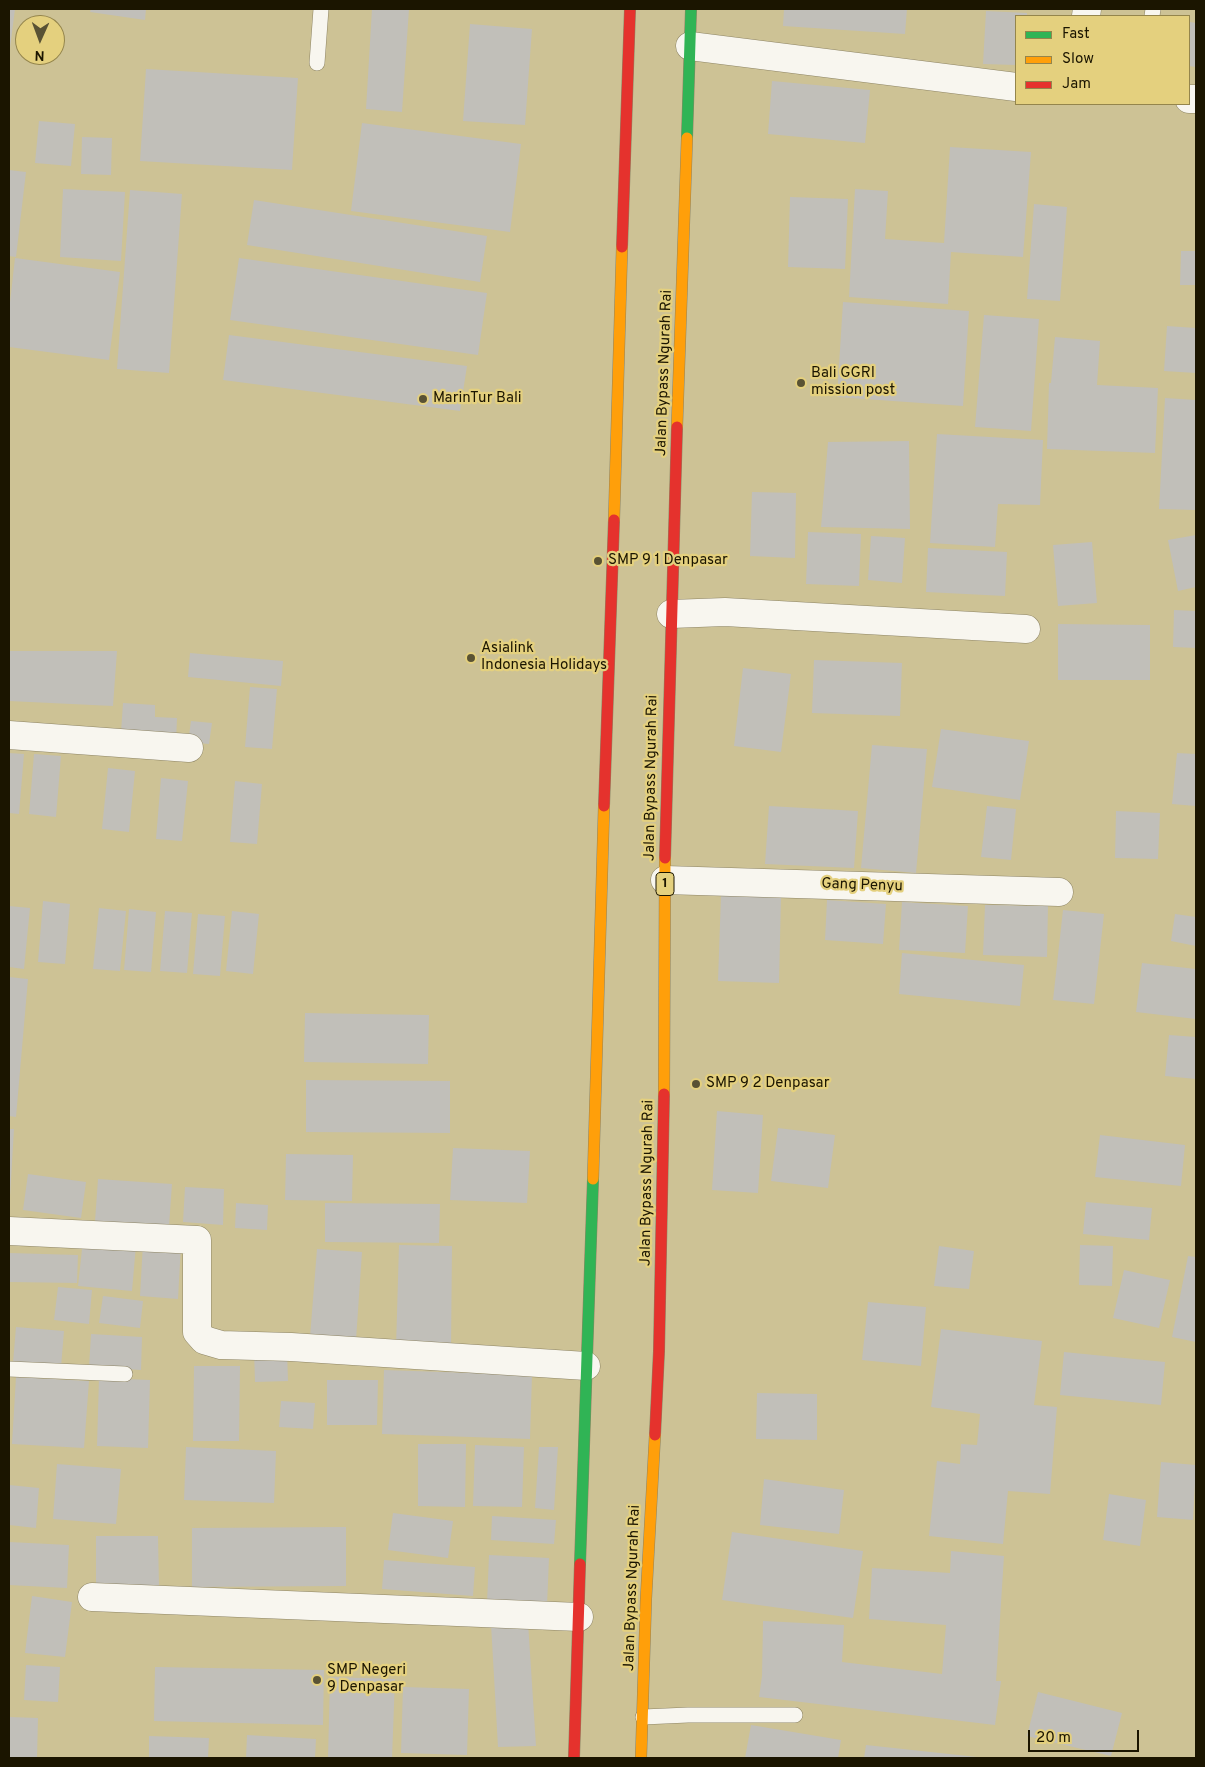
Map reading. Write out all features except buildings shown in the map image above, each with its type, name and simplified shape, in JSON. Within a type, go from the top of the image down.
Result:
[{"type":"highway","points":[[574,1758],[630,9]]},
{"type":"highway","name":"Jalan Bypass Ngurah Rai","points":[[641,1758],[644,1717],[646,1599],[659,1351],[664,1082],[665,880],[671,614],[691,9]]},
{"type":"street","points":[[690,46],[1015,87]]},
{"type":"street","points":[[671,614],[725,612],[1026,629]]},
{"type":"street","points":[[9,735],[189,748]]},
{"type":"street","name":"Gang Penyu","points":[[665,880],[1059,892]]},
{"type":"street","points":[[9,1231],[198,1240],[197,1332],[204,1340],[221,1345],[291,1347],[586,1366]]},
{"type":"street","points":[[92,1597],[579,1617]]},
{"type":"lane","points":[[317,62],[321,9]]},
{"type":"lane","points":[[9,1369],[125,1374]]},
{"type":"lane","points":[[644,1717],[795,1715]]},
{"type":"traffic: fast","points":[[687,138],[691,9]]},
{"type":"traffic: fast","points":[[580,1564],[593,1179]]},
{"type":"traffic: slow","points":[[677,427],[687,138]]},
{"type":"traffic: slow","points":[[614,520],[622,247]]},
{"type":"traffic: slow","points":[[593,1179],[604,806]]},
{"type":"traffic: slow","points":[[664,1094],[665,858]]},
{"type":"traffic: slow","points":[[641,1758],[646,1599],[655,1435]]},
{"type":"traffic: jam","points":[[622,247],[630,9]]},
{"type":"traffic: jam","points":[[665,858],[677,427]]},
{"type":"traffic: jam","points":[[604,806],[614,520]]},
{"type":"traffic: jam","points":[[655,1435],[659,1351],[664,1094]]},
{"type":"traffic: jam","points":[[574,1758],[580,1564]]},
{"type":"place","name":"Bali GGRI mission post","points":[[801,383]]},
{"type":"place","name":"MarinTur Bali","points":[[423,399]]},
{"type":"place","name":"SMP 9 1 Denpasar","points":[[598,561]]},
{"type":"place","name":"Asialink Indonesia Holidays","points":[[471,658]]},
{"type":"place","name":"SMP 9 2 Denpasar","points":[[696,1084]]},
{"type":"place","name":"SMP Negeri 9 Denpasar","points":[[317,1680]]}]
